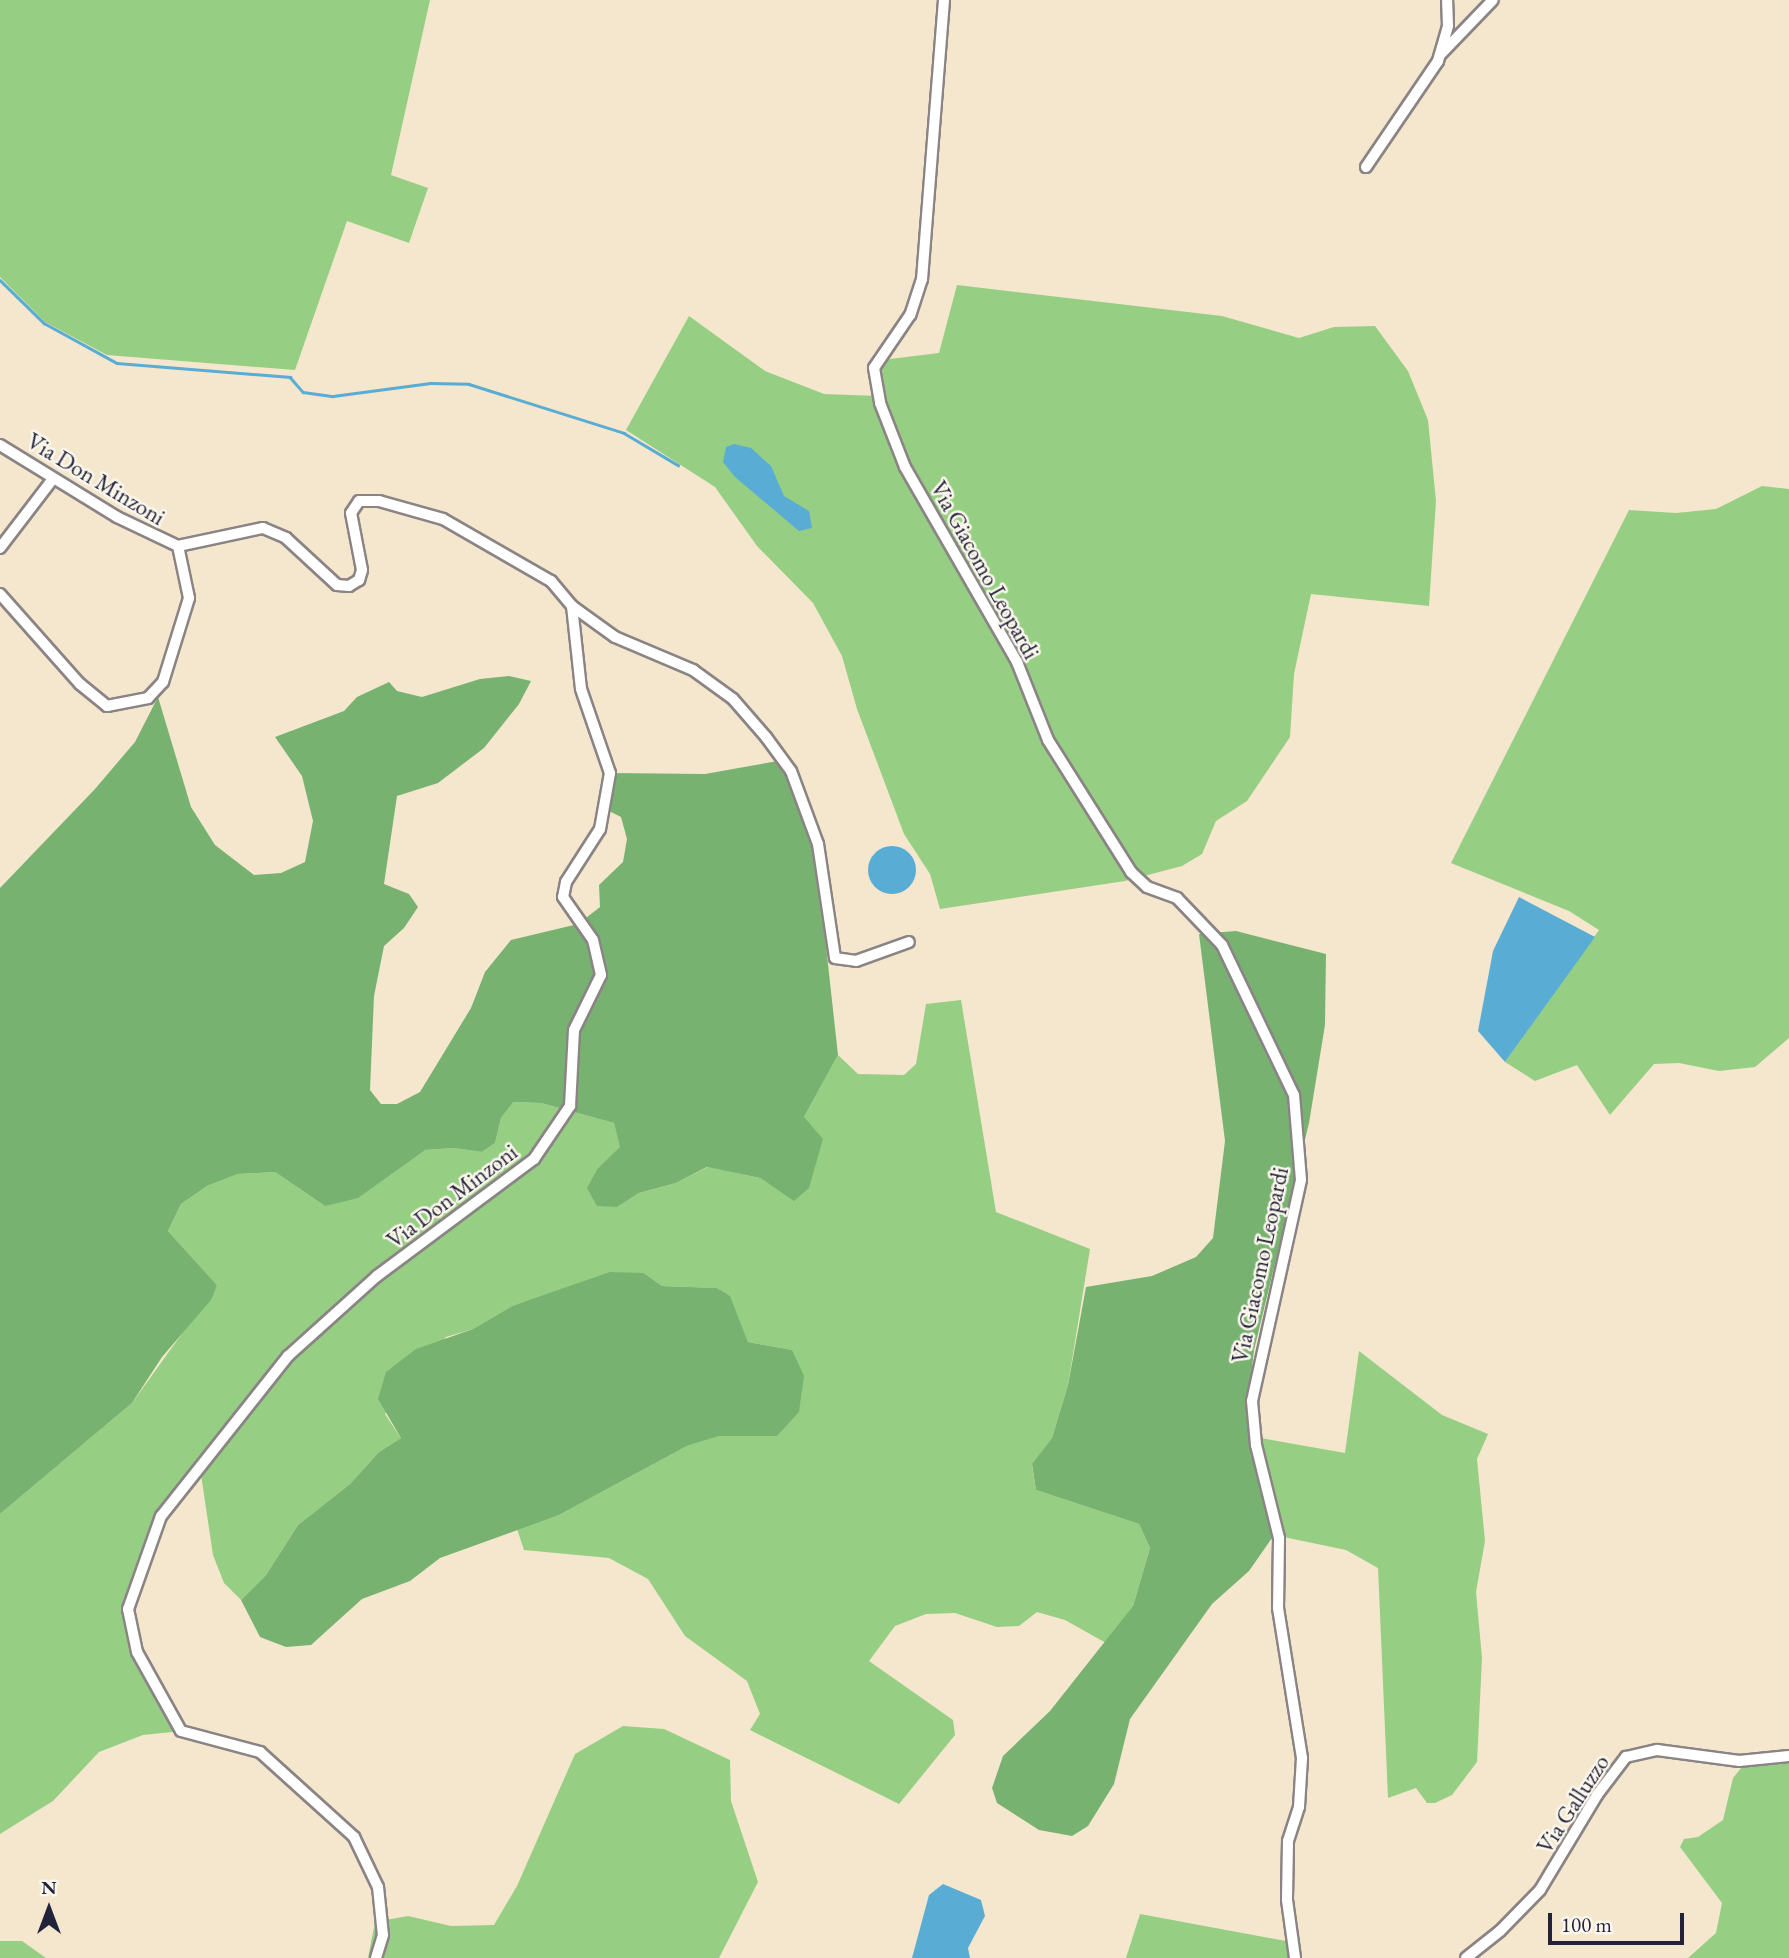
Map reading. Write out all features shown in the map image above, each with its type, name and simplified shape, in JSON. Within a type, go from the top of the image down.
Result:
[{"type":"street","name":"Via Giacomo Leopardi","points":[[944,0],[922,279],[910,314],[874,368],[880,403],[905,467],[1017,662],[1048,740],[1131,872],[1147,887],[1177,898],[1222,945],[1294,1095],[1301,1180],[1252,1401],[1256,1445],[1279,1538],[1278,1608],[1302,1758],[1299,1807],[1288,1841],[1287,1900],[1295,1958]]},
{"type":"street","points":[[1440,55],[1448,26],[1447,0]]},
{"type":"street","points":[[1366,167],[1440,55],[1493,0]]},
{"type":"street","name":"Via Don Minzoni","points":[[0,445],[52,480],[154,538],[178,546],[262,528],[286,538],[337,585],[349,586],[359,580],[362,570],[351,513],[359,501],[379,501],[443,519],[551,581],[572,606],[581,689],[610,773],[600,829],[566,882],[563,897],[593,940],[601,975],[575,1030],[570,1106],[534,1159],[377,1276],[288,1356],[161,1516],[128,1609],[136,1652],[181,1731],[202,1741],[260,1752],[354,1837],[378,1887],[383,1935],[376,1958]]},
{"type":"street","points":[[0,548],[52,480]]},
{"type":"street","points":[[0,594],[80,684],[107,706],[148,698],[163,682],[189,598],[178,546]]},
{"type":"street","points":[[572,606],[615,637],[692,670],[733,699],[766,737],[790,771],[818,844],[835,958],[856,961],[909,942]]},
{"type":"street","name":"Via Galluzzo","points":[[1466,1958],[1500,1931],[1540,1890],[1626,1757],[1657,1750],[1738,1761],[1789,1756]]},
{"type":"green space","points":[[0,0],[430,0],[391,175],[428,188],[409,243],[347,221],[295,370],[107,355],[45,322],[0,277]]},
{"type":"green space","points":[[957,285],[1222,316],[1299,338],[1334,327],[1375,326],[1408,371],[1428,420],[1436,501],[1429,606],[1311,594],[1294,674],[1290,737],[1247,801],[1216,821],[1202,854],[1182,866],[1125,881],[940,909],[930,874],[904,834],[857,709],[842,656],[813,603],[757,546],[715,487],[626,430],[689,316],[765,371],[824,394],[878,396],[868,370],[890,359],[939,353]]},
{"type":"green space","points":[[1762,486],[1789,489],[1789,1038],[1755,1067],[1719,1071],[1679,1063],[1654,1064],[1610,1115],[1577,1065],[1535,1081],[1505,1062],[1599,930],[1569,911],[1451,863],[1629,510],[1676,513],[1716,509]]},
{"type":"green space","points":[[509,676],[531,681],[519,704],[484,748],[438,783],[397,796],[384,884],[409,894],[418,907],[404,928],[384,946],[374,996],[370,1090],[381,1104],[397,1104],[420,1092],[471,1008],[485,972],[511,940],[578,924],[600,907],[599,885],[623,862],[627,839],[621,817],[605,809],[611,773],[705,774],[778,761],[787,772],[817,864],[838,1055],[804,1117],[823,1139],[809,1188],[794,1201],[760,1178],[707,1167],[676,1183],[639,1193],[617,1207],[597,1206],[587,1188],[598,1168],[620,1147],[614,1123],[541,1103],[513,1102],[501,1118],[495,1143],[482,1152],[454,1148],[425,1150],[358,1198],[325,1206],[275,1172],[238,1174],[207,1186],[181,1204],[168,1231],[217,1285],[211,1300],[162,1357],[132,1403],[0,1514],[0,888],[95,789],[135,742],[158,697],[191,807],[215,845],[254,875],[281,873],[305,862],[313,821],[302,776],[275,737],[344,711],[357,697],[389,682],[397,691],[422,697],[480,679]]},
{"type":"green space","points":[[1236,931],[1326,954],[1325,1025],[1309,1123],[1254,1350],[1249,1395],[1249,1436],[1274,1535],[1249,1571],[1212,1604],[1130,1719],[1114,1784],[1088,1826],[1072,1836],[1039,1830],[997,1803],[992,1788],[1003,1756],[1050,1711],[1133,1606],[1150,1548],[1139,1524],[1036,1490],[1032,1464],[1052,1438],[1068,1385],[1086,1287],[1152,1276],[1196,1257],[1213,1238],[1225,1141],[1199,934]]},
{"type":"green space","points":[[961,1000],[996,1212],[1090,1249],[1068,1385],[1052,1438],[1032,1465],[1036,1490],[1139,1524],[1150,1548],[1133,1606],[1106,1643],[1065,1620],[1037,1612],[1019,1626],[997,1627],[955,1613],[926,1614],[895,1626],[869,1661],[953,1720],[955,1735],[899,1804],[750,1730],[760,1714],[747,1681],[685,1636],[648,1579],[609,1558],[524,1550],[517,1529],[559,1515],[687,1446],[718,1436],[777,1436],[792,1350],[748,1342],[729,1296],[717,1288],[662,1286],[644,1273],[575,1286],[512,1306],[473,1329],[446,1337],[385,1414],[401,1438],[379,1452],[350,1484],[298,1525],[266,1575],[241,1600],[224,1583],[213,1555],[200,1468],[175,1492],[150,1531],[126,1620],[182,1731],[143,1735],[99,1752],[53,1801],[0,1834],[0,1514],[132,1403],[217,1285],[168,1231],[181,1204],[207,1186],[238,1174],[275,1172],[325,1206],[425,1150],[454,1148],[482,1152],[495,1143],[501,1118],[512,1102],[541,1103],[614,1123],[621,1147],[598,1168],[617,1207],[639,1193],[676,1183],[708,1167],[760,1178],[794,1200],[804,1117],[838,1055],[858,1074],[904,1075],[916,1064],[926,1004]]},
{"type":"green space","points":[[610,1272],[644,1273],[662,1286],[717,1288],[730,1296],[748,1342],[792,1350],[804,1376],[799,1412],[777,1436],[719,1436],[687,1446],[559,1515],[440,1558],[410,1581],[362,1599],[311,1645],[286,1647],[260,1637],[241,1600],[266,1575],[298,1525],[350,1484],[379,1452],[401,1438],[378,1399],[386,1372],[416,1349],[473,1329],[512,1306]]},
{"type":"green space","points":[[1359,1351],[1442,1415],[1488,1434],[1477,1459],[1485,1541],[1476,1592],[1482,1658],[1477,1762],[1452,1795],[1435,1803],[1427,1803],[1416,1788],[1388,1798],[1378,1568],[1346,1550],[1274,1535],[1249,1436],[1345,1453]]},
{"type":"green space","points":[[623,1726],[664,1729],[730,1760],[731,1801],[758,1882],[719,1958],[368,1958],[375,1922],[408,1916],[451,1926],[494,1925],[517,1886],[575,1754]]},
{"type":"green space","points":[[1789,1757],[1789,1958],[1688,1958],[1716,1933],[1722,1903],[1680,1847],[1684,1839],[1698,1837],[1723,1820],[1733,1778],[1746,1762]]},
{"type":"green space","points":[[1140,1914],[1291,1942],[1293,1958],[1126,1958]]},
{"type":"green space","points":[[0,1941],[22,1941],[46,1958],[0,1958]]},
{"type":"water","points":[[734,444],[751,448],[771,466],[784,496],[809,511],[812,528],[799,531],[735,477],[723,462],[726,447]]},
{"type":"water","points":[[892,846],[909,853],[916,870],[909,887],[892,894],[875,887],[868,870],[875,853]]},
{"type":"water","points":[[1519,897],[1595,937],[1505,1062],[1478,1031],[1493,951]]},
{"type":"water","points":[[943,1884],[981,1900],[985,1916],[968,1948],[970,1958],[912,1958],[929,1895]]},
{"type":"waterway","points":[[0,280],[44,323],[117,363],[290,377],[303,392],[333,396],[430,383],[469,384],[624,433],[678,465]]}]
